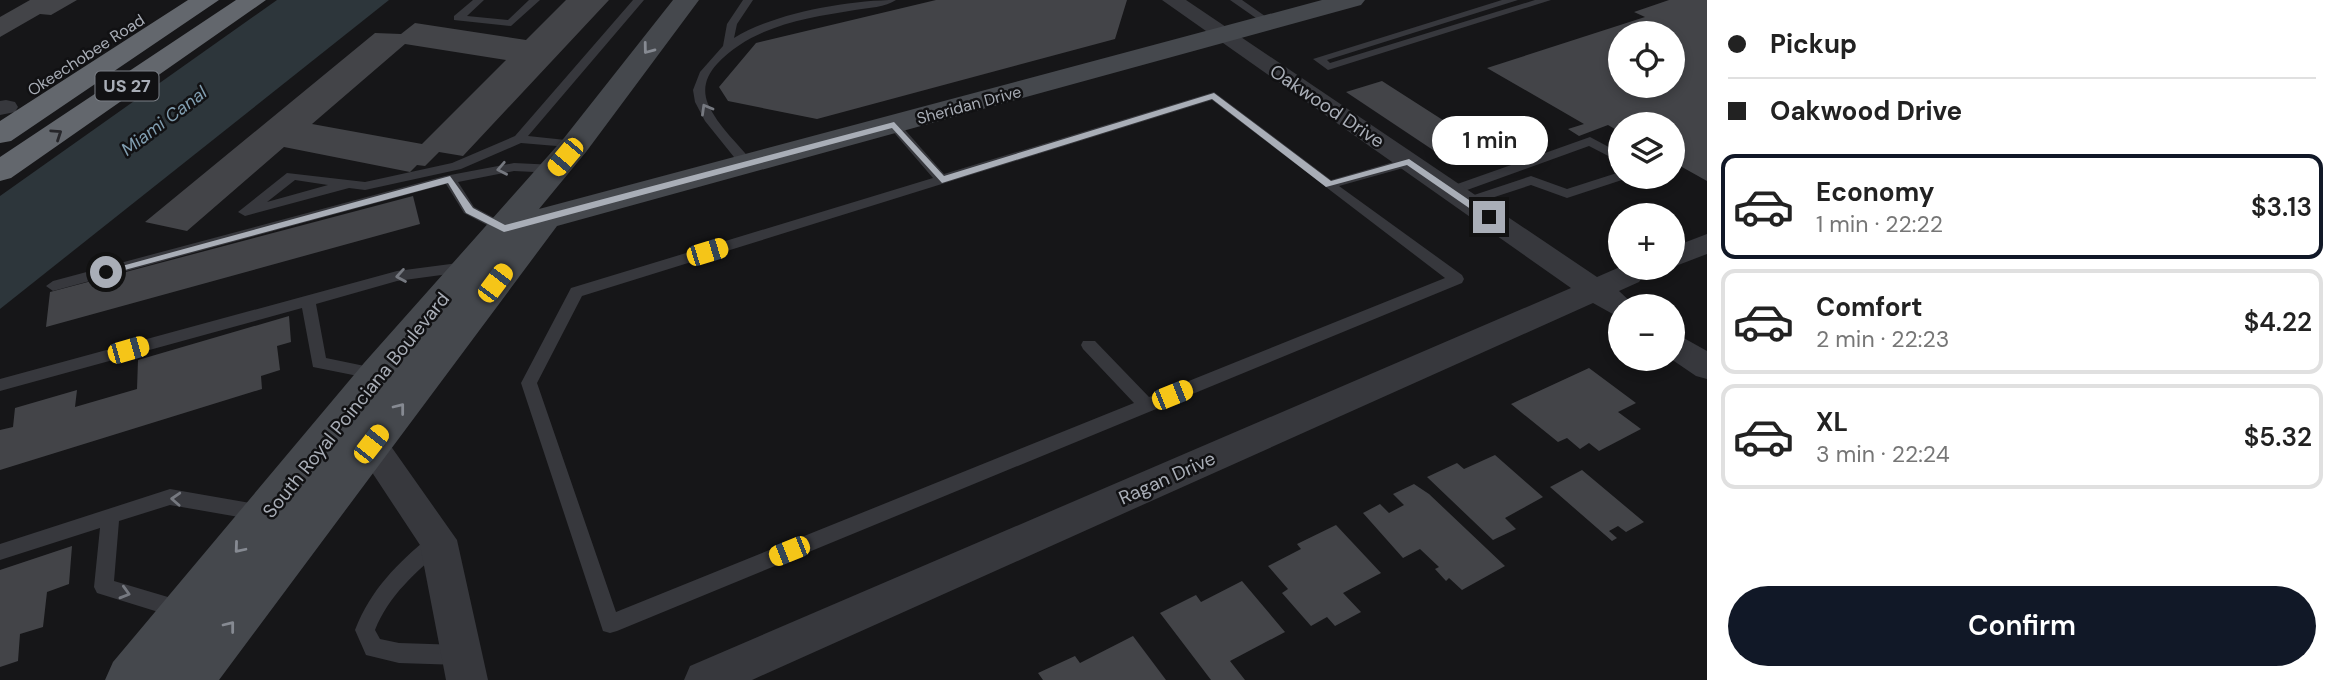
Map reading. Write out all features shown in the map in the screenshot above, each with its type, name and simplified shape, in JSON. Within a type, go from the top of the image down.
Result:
[{"type":"highway","name":"Okeechobee Road","points":[[1,115],[173,0]]},
{"type":"highway","points":[[1,115],[206,0]]},
{"type":"highway","name":"US 27","points":[[0,172],[254,0]]},
{"type":"street","name":"South Royal Poinciana Boulevard","points":[[131,680],[268,514],[378,374],[565,157],[686,0]]},
{"type":"street","name":"South Royal Poinciana Boulevard","points":[[188,680],[544,218],[630,112],[713,0]]},
{"type":"street","name":"Oakwood Drive","points":[[1172,0],[1459,197],[1615,291]]},
{"type":"street","name":"Sheridan Drive","points":[[504,229],[1352,0]]},
{"type":"street","points":[[1685,253],[1707,243]]},
{"type":"street","name":"Ragan Drive","points":[[705,680],[1615,291]]},
{"type":"street","points":[[1685,352],[1707,367]]},
{"type":"street","points":[[371,444],[439,540],[465,668]]},
{"type":"lane","points":[[479,0],[458,18],[511,23],[535,0]]},
{"type":"lane","points":[[348,184],[245,212],[292,176],[365,186],[456,166],[519,139],[639,0]]},
{"type":"lane","points":[[747,164],[714,122],[699,94],[700,79],[727,44],[736,16],[748,0]]},
{"type":"lane","points":[[727,44],[749,32],[772,25],[891,0]]},
{"type":"lane","points":[[1235,0],[1270,23]]},
{"type":"lane","points":[[1513,0],[1319,59],[1328,66],[1546,0]]},
{"type":"lane","points":[[1214,96],[1329,185],[1457,279],[610,624],[528,383],[576,292],[1214,96]]},
{"type":"lane","points":[[894,125],[942,180]]},
{"type":"lane","points":[[519,139],[565,157]]},
{"type":"lane","points":[[1459,197],[1590,141],[1608,151]]},
{"type":"lane","points":[[53,286],[450,179],[565,157]]},
{"type":"lane","points":[[1329,185],[1409,162]]},
{"type":"lane","points":[[450,179],[469,210],[504,229]]},
{"type":"lane","points":[[1459,197],[1531,180],[1567,194],[1608,180]]},
{"type":"lane","points":[[0,386],[397,276],[468,267]]},
{"type":"lane","points":[[308,300],[319,363],[378,374]]},
{"type":"lane","points":[[1089,345],[1146,406]]},
{"type":"lane","points":[[0,552],[170,497],[268,514]]},
{"type":"lane","points":[[110,516],[104,587],[187,611]]},
{"type":"lane","points":[[439,540],[390,583],[372,608],[365,630],[373,648],[465,668]]},
{"type":"water","name":"Miami Canal","points":[[277,0],[389,0],[0,309],[0,196]]},
{"type":"building","points":[[30,0],[77,0],[51,15],[40,14],[0,37],[0,17]]},
{"type":"building","points":[[566,0],[609,0],[463,156],[439,152],[425,166],[417,165],[410,172],[284,147],[187,231],[145,222],[375,33],[401,34],[415,23],[526,40]],"holes":[[[405,44],[506,60],[422,144],[312,124]]]},
{"type":"building","points":[[936,0],[1127,0],[1115,39],[817,119],[728,101],[719,87],[756,43]]},
{"type":"building","points":[[1669,0],[1707,0],[1707,181],[1685,169],[1685,112],[1608,112],[1608,125],[1579,136],[1568,129],[1584,124],[1487,68],[1608,29],[1608,98],[1685,98],[1685,21],[1633,21],[1645,17],[1634,12]]},
{"type":"building","points":[[1382,81],[1488,149],[1451,162],[1346,92]]},
{"type":"building","points":[[413,196],[420,224],[46,327],[50,292]]},
{"type":"building","points":[[289,316],[291,342],[277,346],[280,370],[261,376],[262,389],[0,470],[0,430],[13,427],[15,408],[77,390],[75,407],[137,389],[138,360]]},
{"type":"building","points":[[1589,368],[1636,403],[1618,412],[1641,429],[1599,451],[1589,443],[1580,449],[1567,438],[1558,442],[1511,404]]},
{"type":"building","points":[[1495,455],[1543,497],[1505,518],[1516,529],[1493,540],[1427,477],[1457,463],[1464,469]]},
{"type":"building","points":[[1582,470],[1644,522],[1626,532],[1618,526],[1609,531],[1617,538],[1612,541],[1550,487]]},
{"type":"building","points":[[1414,484],[1429,494],[1505,566],[1462,590],[1449,578],[1446,581],[1435,569],[1439,567],[1420,549],[1403,558],[1363,513],[1380,504],[1389,513],[1404,505],[1393,494]]},
{"type":"building","points":[[1336,525],[1381,573],[1343,593],[1361,612],[1335,626],[1327,617],[1311,626],[1282,593],[1288,589],[1268,566],[1301,549],[1297,544]]},
{"type":"building","points":[[72,546],[69,584],[47,592],[43,627],[20,634],[18,661],[0,667],[0,570]]},
{"type":"building","points":[[1242,581],[1285,632],[1230,661],[1245,680],[1211,680],[1160,613],[1196,595],[1201,602]]},
{"type":"building","points":[[1133,636],[1166,680],[1043,680],[1038,673],[1075,656],[1080,663]]},
{"type":"route","points":[[106,272],[450,179],[469,210],[504,229],[894,125],[942,180],[1214,96],[1329,185],[1409,162],[1489,217]]}]
